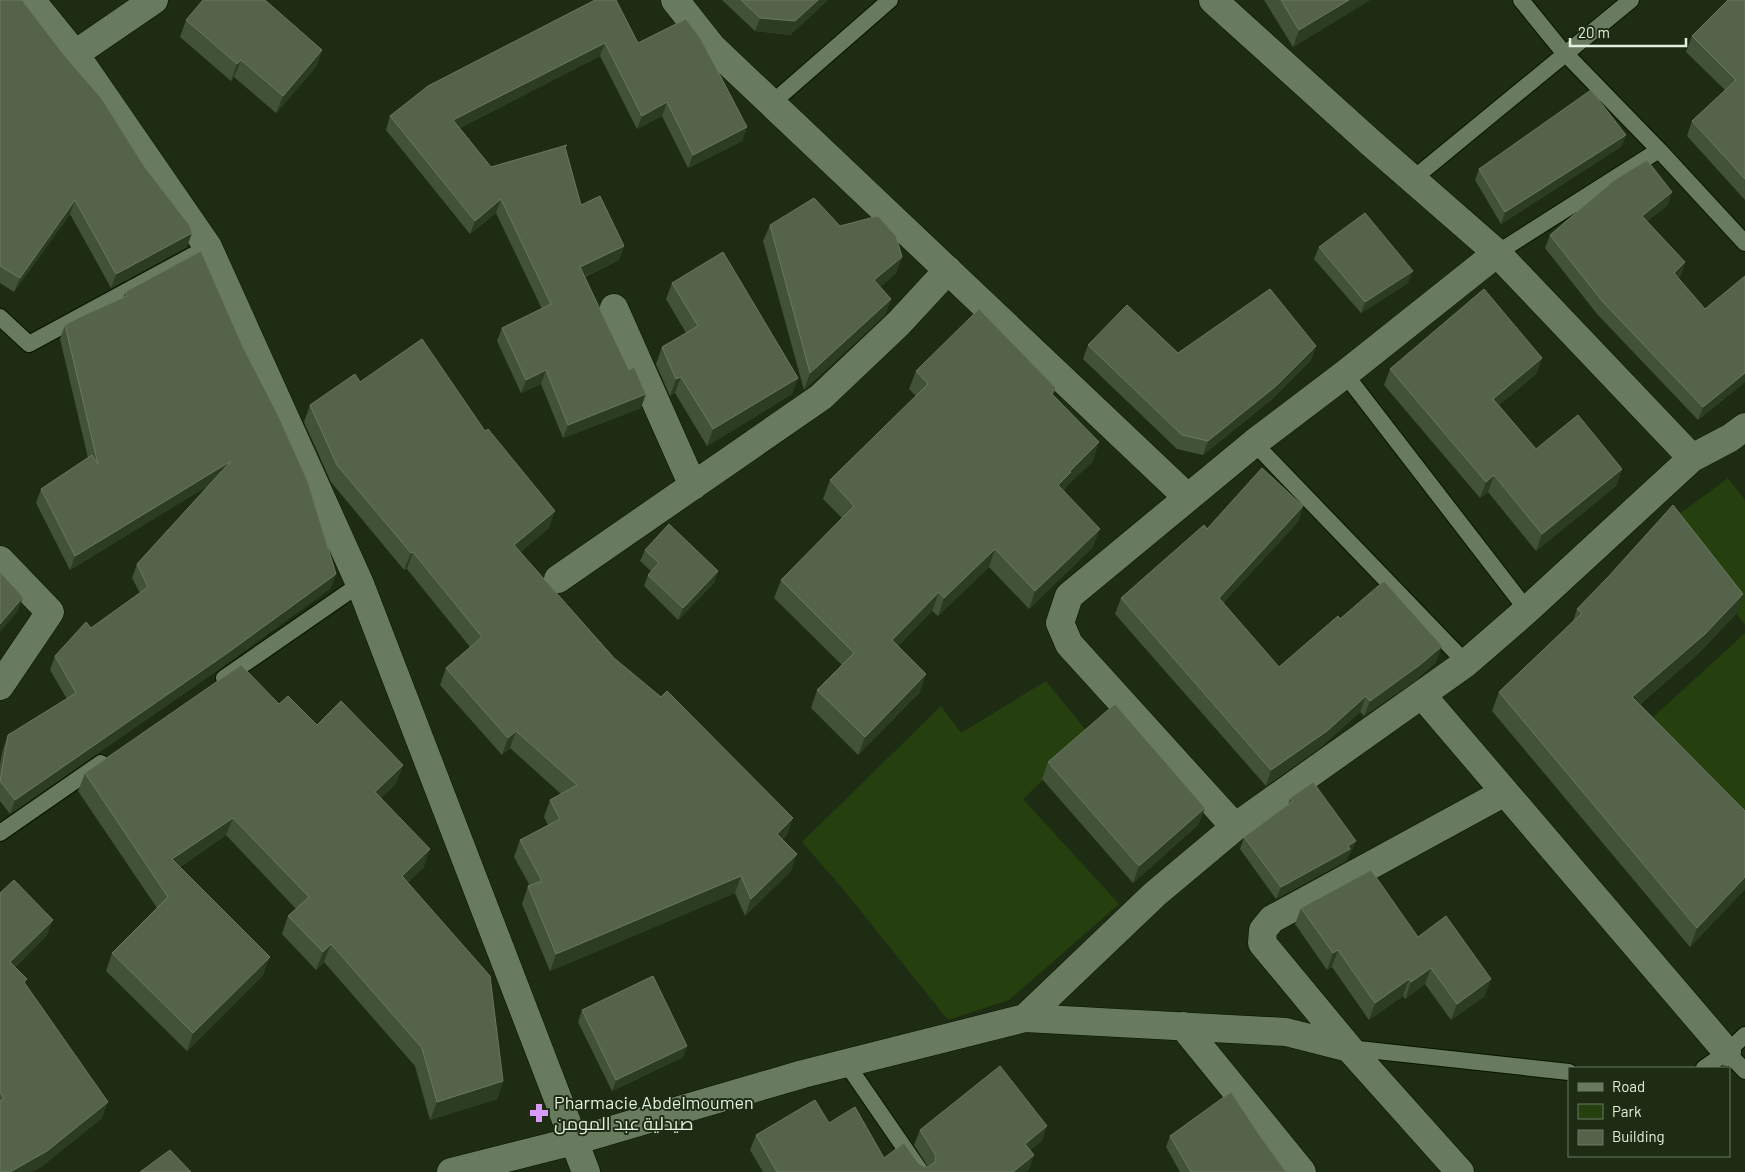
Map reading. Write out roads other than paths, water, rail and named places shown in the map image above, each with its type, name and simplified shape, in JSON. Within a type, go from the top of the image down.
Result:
[{"type":"street","points":[[32,0],[75,54],[208,247],[360,584],[586,1172]]},
{"type":"street","points":[[75,54],[154,0]]},
{"type":"street","points":[[675,0],[712,47],[1187,497]]},
{"type":"street","points":[[1213,0],[1371,143],[1497,253],[1692,458]]},
{"type":"street","points":[[1235,827],[1069,644],[1060,623],[1069,596],[1254,443],[1345,374],[1497,253]]},
{"type":"street","points":[[558,579],[822,397],[899,323],[948,270]]},
{"type":"street","points":[[614,308],[693,486]]},
{"type":"street","points":[[1025,1018],[1155,894],[1235,827],[1466,663],[1527,610],[1692,458],[1730,438],[1745,427]]},
{"type":"street","points":[[0,560],[50,612],[0,686]]},
{"type":"street","points":[[1422,694],[1505,792],[1739,1053]]},
{"type":"street","points":[[1460,1172],[1349,1048],[1262,943],[1263,930],[1272,919],[1505,792]]},
{"type":"street","points":[[451,1172],[574,1141],[846,1063],[1025,1018],[1286,1032],[1349,1048]]},
{"type":"street","points":[[1183,1026],[1302,1172]]},
{"type":"lane","points":[[772,103],[890,0]]},
{"type":"lane","points":[[1521,0],[1565,53],[1659,150],[1745,243]]},
{"type":"lane","points":[[1413,179],[1631,0]]},
{"type":"lane","points":[[1497,253],[1659,150]]},
{"type":"lane","points":[[0,317],[28,344],[208,247]]},
{"type":"lane","points":[[1345,374],[1527,610]]},
{"type":"lane","points":[[1254,443],[1466,663]]},
{"type":"lane","points":[[213,686],[360,584]]},
{"type":"lane","points":[[0,833],[115,754]]},
{"type":"lane","points":[[1349,1048],[1568,1072]]},
{"type":"lane","points":[[1706,1067],[1739,1053]]},
{"type":"lane","points":[[846,1063],[921,1172]]},
{"type":"place","name":"Pharmacie Abdelmoumen صيدلية عبد المومن","points":[[539,1113]]}]
